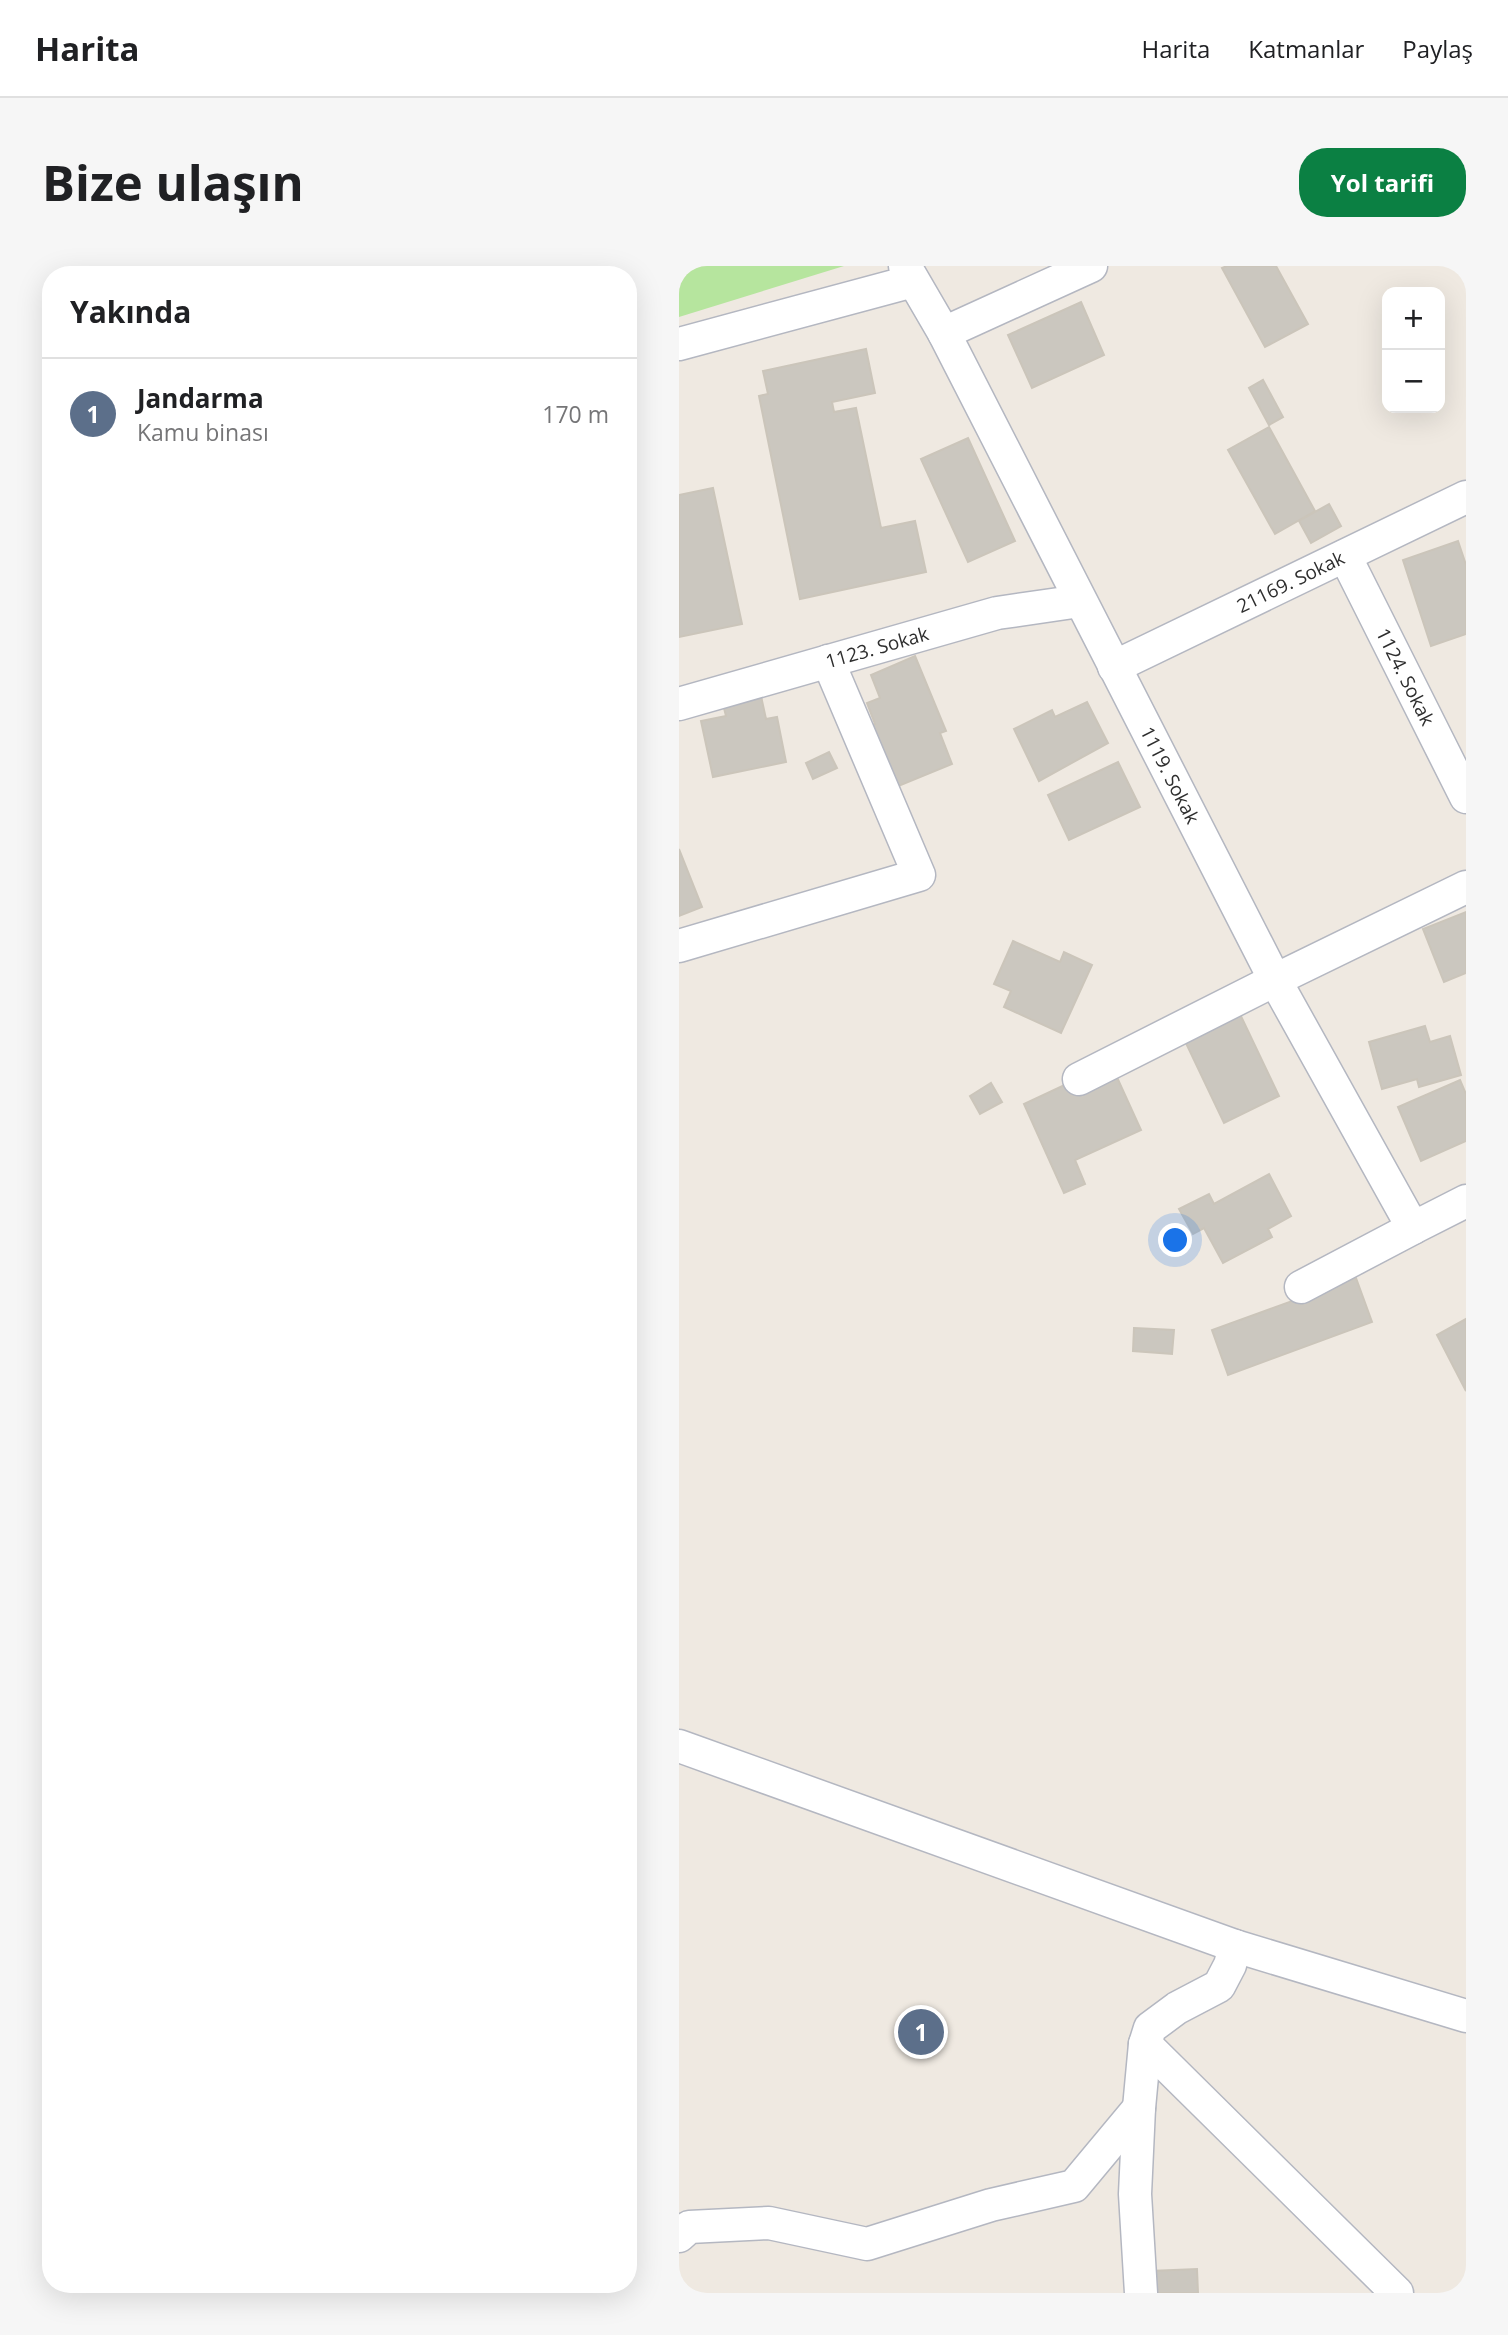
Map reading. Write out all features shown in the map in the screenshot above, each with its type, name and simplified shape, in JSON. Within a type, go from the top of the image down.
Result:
[{"type":"street","points":[[944,332],[1091,266]]},
{"type":"street","points":[[679,344],[909,273]]},
{"type":"street","name":"1119. Sokak","points":[[909,273],[944,332],[1275,979],[1413,1228]]},
{"type":"street","name":"21169. Sokak","points":[[1114,667],[1466,497]]},
{"type":"street","name":"1124. Sokak","points":[[1345,556],[1466,797]]},
{"type":"street","name":"1123. Sokak","points":[[679,704],[997,613],[1080,600]]},
{"type":"street","points":[[679,946],[919,875],[828,662]]},
{"type":"street","points":[[1079,1079],[1275,979],[1466,887]]},
{"type":"street","points":[[1301,1287],[1466,1201]]},
{"type":"street","points":[[679,1746],[1235,1946],[1466,2016]]},
{"type":"street","points":[[1140,2293],[1135,2194],[1145,2044],[1150,2028],[1177,2008],[1219,1986],[1230,1965],[1235,1946]]},
{"type":"street","points":[[1145,2044],[1397,2293]]},
{"type":"street","points":[[679,2236],[689,2227],[769,2223],[867,2244],[991,2205],[1074,2186],[1139,2108]]},
{"type":"green space","points":[[679,266],[844,266],[679,317]]},
{"type":"building","points":[[1276,266],[1308,324],[1265,347],[1222,268]]},
{"type":"building","points":[[1081,302],[1104,355],[1032,388],[1008,335]]},
{"type":"building","points":[[866,349],[875,393],[832,402],[834,412],[856,408],[881,528],[915,521],[926,572],[800,599],[759,396],[768,394],[763,371]]},
{"type":"building","points":[[1263,380],[1283,417],[1269,425],[1249,388]]},
{"type":"building","points":[[1269,427],[1315,511],[1275,534],[1228,450]]},
{"type":"building","points":[[968,438],[1015,541],[968,562],[921,459]]},
{"type":"building","points":[[713,488],[742,624],[679,637],[679,495]]},
{"type":"building","points":[[1329,504],[1341,526],[1311,543],[1299,521]]},
{"type":"building","points":[[1458,541],[1466,565],[1466,634],[1431,646],[1403,560]]},
{"type":"building","points":[[915,656],[946,731],[940,733],[952,764],[896,787],[871,725],[875,724],[867,703],[880,698],[871,675]]},
{"type":"building","points":[[761,696],[766,719],[777,717],[786,762],[713,777],[701,721],[726,716],[723,704]]},
{"type":"building","points":[[1087,702],[1108,743],[1039,781],[1014,729],[1052,710],[1055,717]]},
{"type":"building","points":[[829,752],[837,768],[813,779],[806,763]]},
{"type":"building","points":[[1118,762],[1140,807],[1069,840],[1048,795]]},
{"type":"building","points":[[679,849],[702,907],[679,916]]},
{"type":"building","points":[[1466,912],[1466,973],[1444,982],[1423,929]]},
{"type":"building","points":[[1013,941],[1060,962],[1064,952],[1092,965],[1061,1033],[1004,1007],[1011,991],[994,984]]},
{"type":"building","points":[[1239,1012],[1279,1096],[1224,1123],[1184,1039]]},
{"type":"building","points":[[1425,1026],[1430,1042],[1450,1036],[1461,1075],[1419,1087],[1417,1079],[1382,1089],[1369,1042]]},
{"type":"building","points":[[1115,1073],[1141,1130],[1075,1160],[1085,1184],[1064,1193],[1024,1104],[1071,1082]]},
{"type":"building","points":[[1460,1080],[1466,1094],[1466,1141],[1421,1161],[1398,1107]]},
{"type":"building","points":[[991,1083],[1002,1102],[980,1114],[970,1096]]},
{"type":"building","points":[[1269,1174],[1291,1216],[1268,1229],[1272,1237],[1223,1263],[1204,1228],[1193,1234],[1179,1209],[1209,1194],[1214,1204]]},
{"type":"building","points":[[1356,1278],[1372,1322],[1228,1375],[1212,1330]]},
{"type":"building","points":[[1466,1319],[1466,1391],[1437,1335]]},
{"type":"building","points":[[1134,1328],[1174,1330],[1172,1354],[1133,1351]]},
{"type":"building","points":[[1197,2269],[1198,2293],[1151,2293],[1150,2271]]},
{"type":"place","name":"Jandarma","points":[[921,2032]]}]
